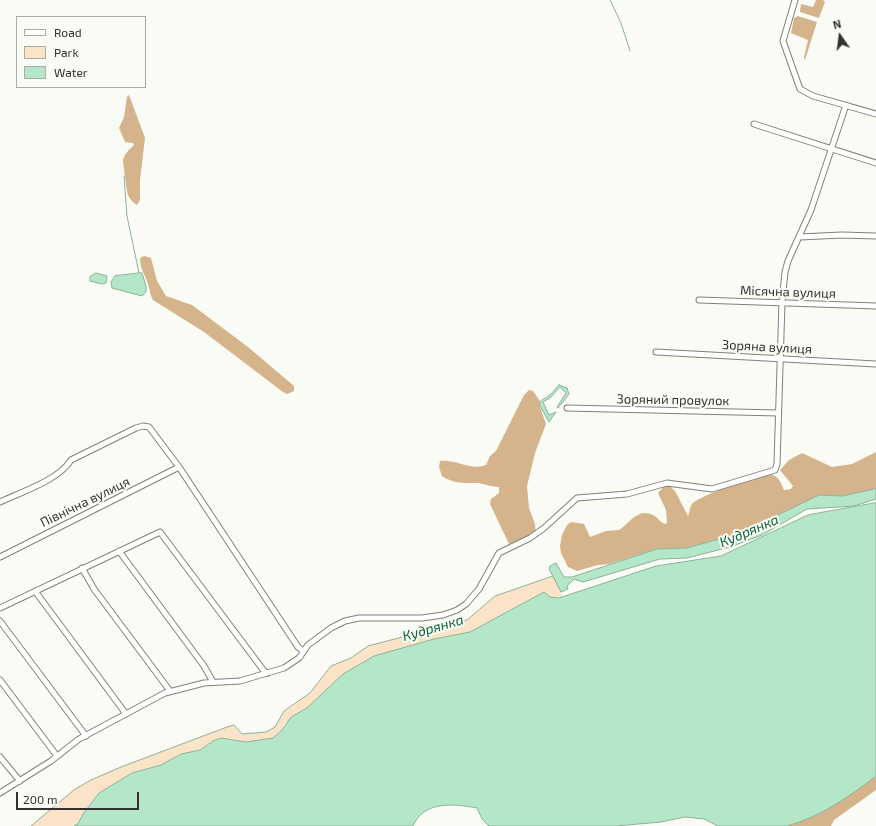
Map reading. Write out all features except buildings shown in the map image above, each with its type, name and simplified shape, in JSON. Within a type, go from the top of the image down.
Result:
[{"type":"street","points":[[795,0],[783,41],[797,81],[803,92],[876,114]]},
{"type":"street","points":[[0,793],[86,736],[170,691],[213,682],[240,681],[269,673],[290,665],[308,645],[345,621],[359,618],[433,617],[457,610],[466,604],[479,589],[499,553],[539,532],[574,500],[581,497],[615,495],[638,491],[655,485],[675,483],[705,488],[718,488],[775,470],[777,464],[782,302],[788,262],[811,210],[846,104]]},
{"type":"street","points":[[754,124],[831,150],[876,163]]},
{"type":"street","points":[[800,237],[842,235],[876,236]]},
{"type":"street","name":"Місячна вулиця","points":[[699,300],[876,306]]},
{"type":"street","name":"Зоряна вулиця","points":[[656,352],[876,364]]},
{"type":"street","name":"Зоряний провулок","points":[[567,408],[778,413]]},
{"type":"street","points":[[0,502],[58,474],[71,460],[143,426],[149,427],[179,467],[248,574],[298,647],[303,651]]},
{"type":"street","name":"Північна вулиця","points":[[0,557],[179,467]]},
{"type":"street","points":[[0,608],[118,550],[160,532],[264,671],[269,673]]},
{"type":"street","points":[[118,550],[204,666],[213,682]]},
{"type":"street","points":[[82,568],[94,588],[170,691]]},
{"type":"street","points":[[35,591],[126,714]]},
{"type":"street","points":[[0,620],[86,736]]},
{"type":"street","points":[[0,680],[57,756]]},
{"type":"street","points":[[0,757],[20,781]]},
{"type":"green space","points":[[554,576],[563,597],[550,597],[544,592],[470,632],[434,639],[374,656],[343,675],[307,708],[284,724],[282,730],[273,738],[246,742],[228,738],[213,741],[200,750],[181,754],[161,765],[132,773],[99,793],[83,814],[78,824],[74,826],[31,826],[75,789],[91,780],[121,767],[234,725],[242,734],[266,732],[275,727],[284,711],[310,693],[331,666],[351,658],[368,646],[467,620],[495,596]]},
{"type":"shaded area","points":[[816,0],[823,0],[825,2],[819,18],[800,12],[801,4],[813,7]]},
{"type":"shaded area","points":[[798,16],[817,22],[805,60],[804,57],[808,40],[791,33],[794,18]]},
{"type":"shaded area","points":[[129,95],[145,138],[140,180],[140,200],[137,205],[128,195],[123,160],[126,153],[134,145],[133,143],[125,142],[119,128],[124,117],[127,97]]},
{"type":"shaded area","points":[[144,256],[151,258],[157,281],[166,296],[192,305],[248,347],[294,386],[294,391],[287,394],[283,392],[204,332],[153,300],[141,265],[140,258]]},
{"type":"shaded area","points":[[529,390],[533,391],[540,401],[539,404],[546,424],[535,453],[527,486],[529,508],[535,524],[536,535],[510,546],[490,504],[491,499],[499,493],[499,487],[451,480],[442,476],[439,467],[440,461],[475,467],[486,465],[490,456],[496,451],[524,395]]},
{"type":"shaded area","points":[[876,452],[876,489],[842,496],[819,495],[741,533],[687,548],[657,549],[609,564],[598,565],[577,571],[568,567],[561,553],[560,546],[562,535],[567,525],[571,522],[584,524],[590,537],[606,531],[619,530],[639,514],[644,513],[649,513],[661,522],[665,524],[667,523],[666,510],[658,493],[665,485],[669,485],[675,491],[688,516],[692,504],[697,500],[731,485],[757,477],[773,475],[779,479],[784,490],[791,489],[793,486],[780,470],[789,460],[802,453],[832,467],[852,464]]},
{"type":"shaded area","points":[[876,776],[876,790],[834,820],[831,826],[787,826],[819,814]]},
{"type":"water","points":[[96,273],[107,276],[106,283],[102,284],[90,281],[90,277]]},
{"type":"water","points":[[142,273],[146,286],[146,292],[142,296],[112,288],[111,282],[115,276]]},
{"type":"water","points":[[559,385],[567,388],[569,394],[558,408],[557,407],[566,393],[560,387],[550,398],[543,402],[549,415],[556,412],[549,422],[539,404]]},
{"type":"water","points":[[876,489],[876,499],[854,506],[807,509],[762,535],[730,547],[687,558],[660,559],[583,582],[574,579],[567,586],[568,589],[561,592],[549,569],[550,566],[556,563],[564,577],[572,577],[657,549],[687,548],[741,533],[819,495],[842,496]]},
{"type":"water","points":[[876,503],[876,776],[834,806],[799,822],[787,826],[718,826],[704,819],[685,817],[661,822],[616,826],[489,826],[482,819],[477,808],[450,805],[432,808],[418,818],[413,826],[74,826],[78,824],[83,814],[99,793],[132,773],[161,765],[181,754],[200,750],[213,741],[221,738],[246,742],[273,738],[282,730],[291,717],[307,708],[343,674],[374,656],[434,639],[470,632],[544,592],[550,597],[559,598],[656,566],[721,556],[808,515]]},
{"type":"waterway","points":[[610,0],[621,23],[630,51]]},
{"type":"waterway","points":[[124,176],[127,216],[139,273]]},
{"type":"waterway","name":"Кудрянка","points":[[31,826],[75,789],[91,780],[121,767],[234,725],[242,734],[266,732],[275,727],[284,711],[310,693],[331,666],[351,658],[368,646],[467,620],[495,596],[553,576]]}]
